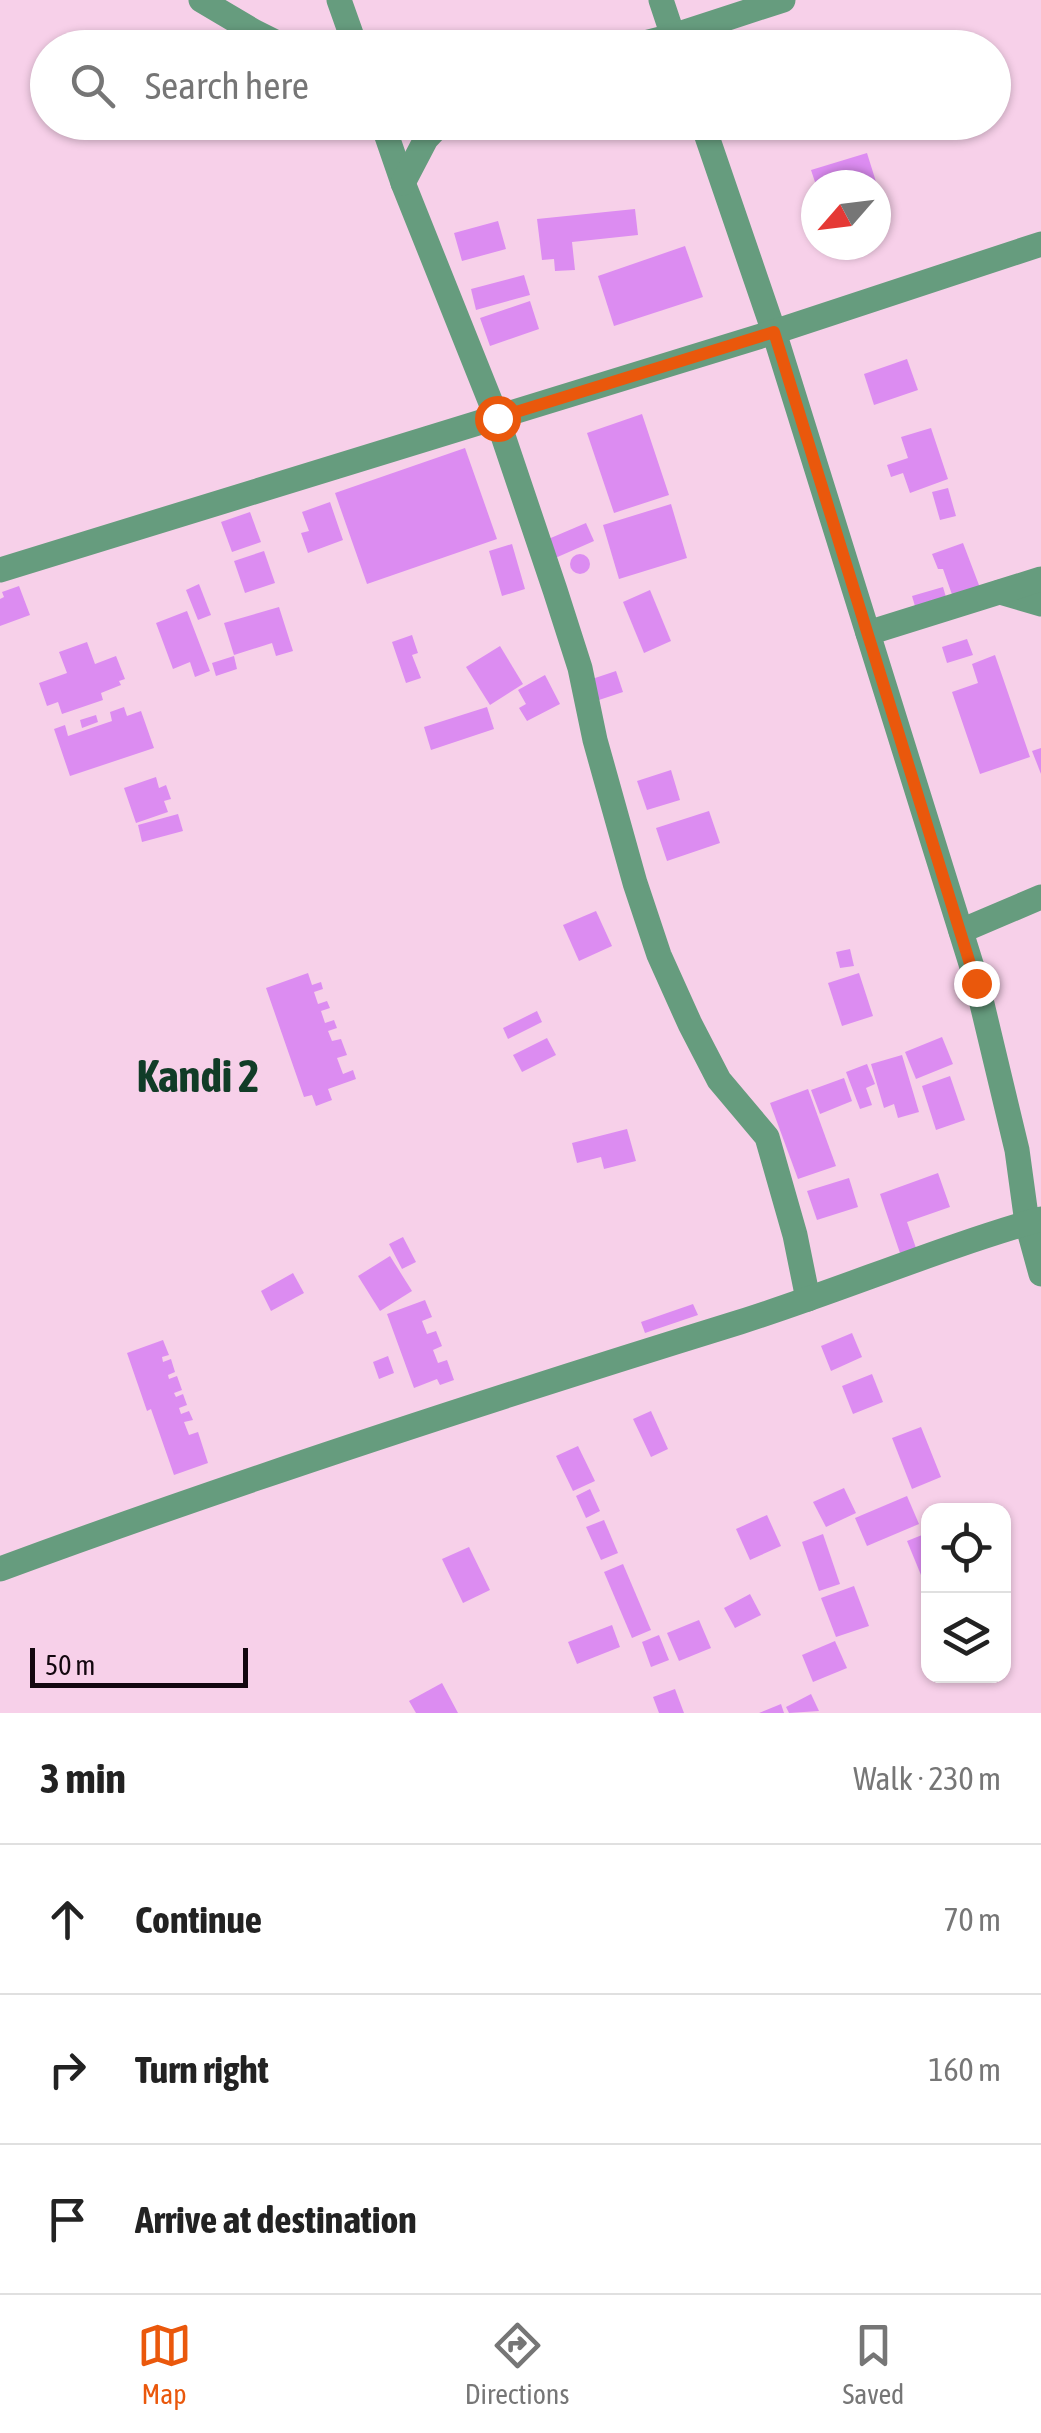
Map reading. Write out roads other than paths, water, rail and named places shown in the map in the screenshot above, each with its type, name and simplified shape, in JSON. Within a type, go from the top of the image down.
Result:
[{"type":"street","points":[[201,0],[251,30]]},
{"type":"street","points":[[340,0],[350,30]]},
{"type":"street","points":[[661,0],[670,30]]},
{"type":"street","points":[[705,30],[784,0]]},
{"type":"street","points":[[388,140],[497,418],[575,652],[595,740],[659,954],[719,1080],[766,1137],[795,1234],[808,1299]]},
{"type":"street","points":[[404,184],[426,140]]},
{"type":"street","points":[[708,140],[774,332],[976,983],[1034,1221],[1041,1274]]},
{"type":"street","points":[[0,570],[774,332],[1041,244]]},
{"type":"street","points":[[868,633],[1041,580]]},
{"type":"street","points":[[1000,592],[1041,604]]},
{"type":"street","points":[[960,932],[1041,897]]},
{"type":"street","points":[[0,1569],[340,1450],[808,1299],[1034,1221]]},
{"type":"district","name":"Kandi 2","points":[[198,1076]]}]
